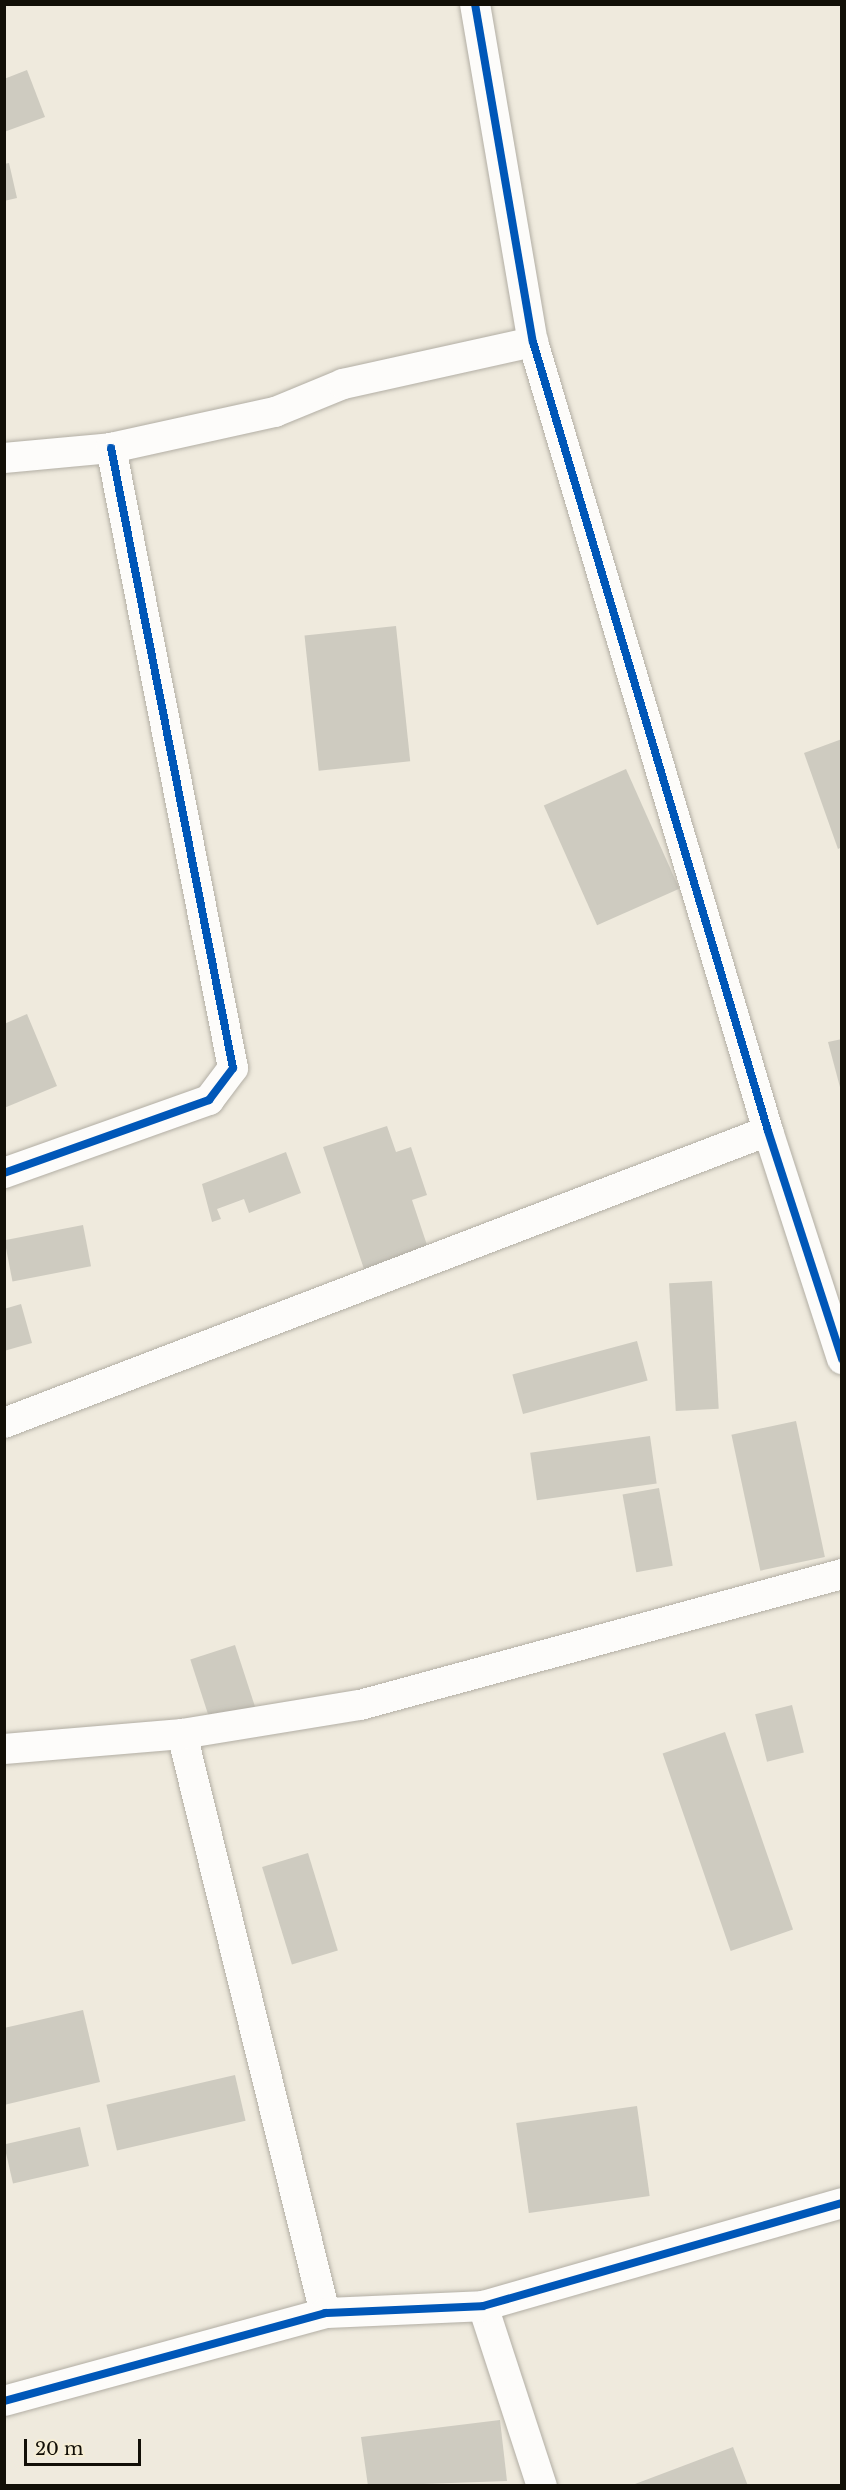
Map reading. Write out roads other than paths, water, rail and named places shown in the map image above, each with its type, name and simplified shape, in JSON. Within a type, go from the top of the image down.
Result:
[{"type":"street","points":[[475,4],[533,342],[768,1131],[836,1313],[842,1359]]},
{"type":"street","points":[[4,459],[111,448],[275,412],[343,384],[533,342]]},
{"type":"street","points":[[4,1173],[209,1100],[233,1068],[111,448]]},
{"type":"street","points":[[4,1423],[768,1131]]},
{"type":"street","points":[[4,1749],[182,1734],[360,1705],[842,1574]]},
{"type":"street","points":[[182,1734],[325,2313]]},
{"type":"street","points":[[4,2401],[325,2313],[483,2306],[842,2203]]},
{"type":"street","points":[[483,2306],[542,2486]]}]
